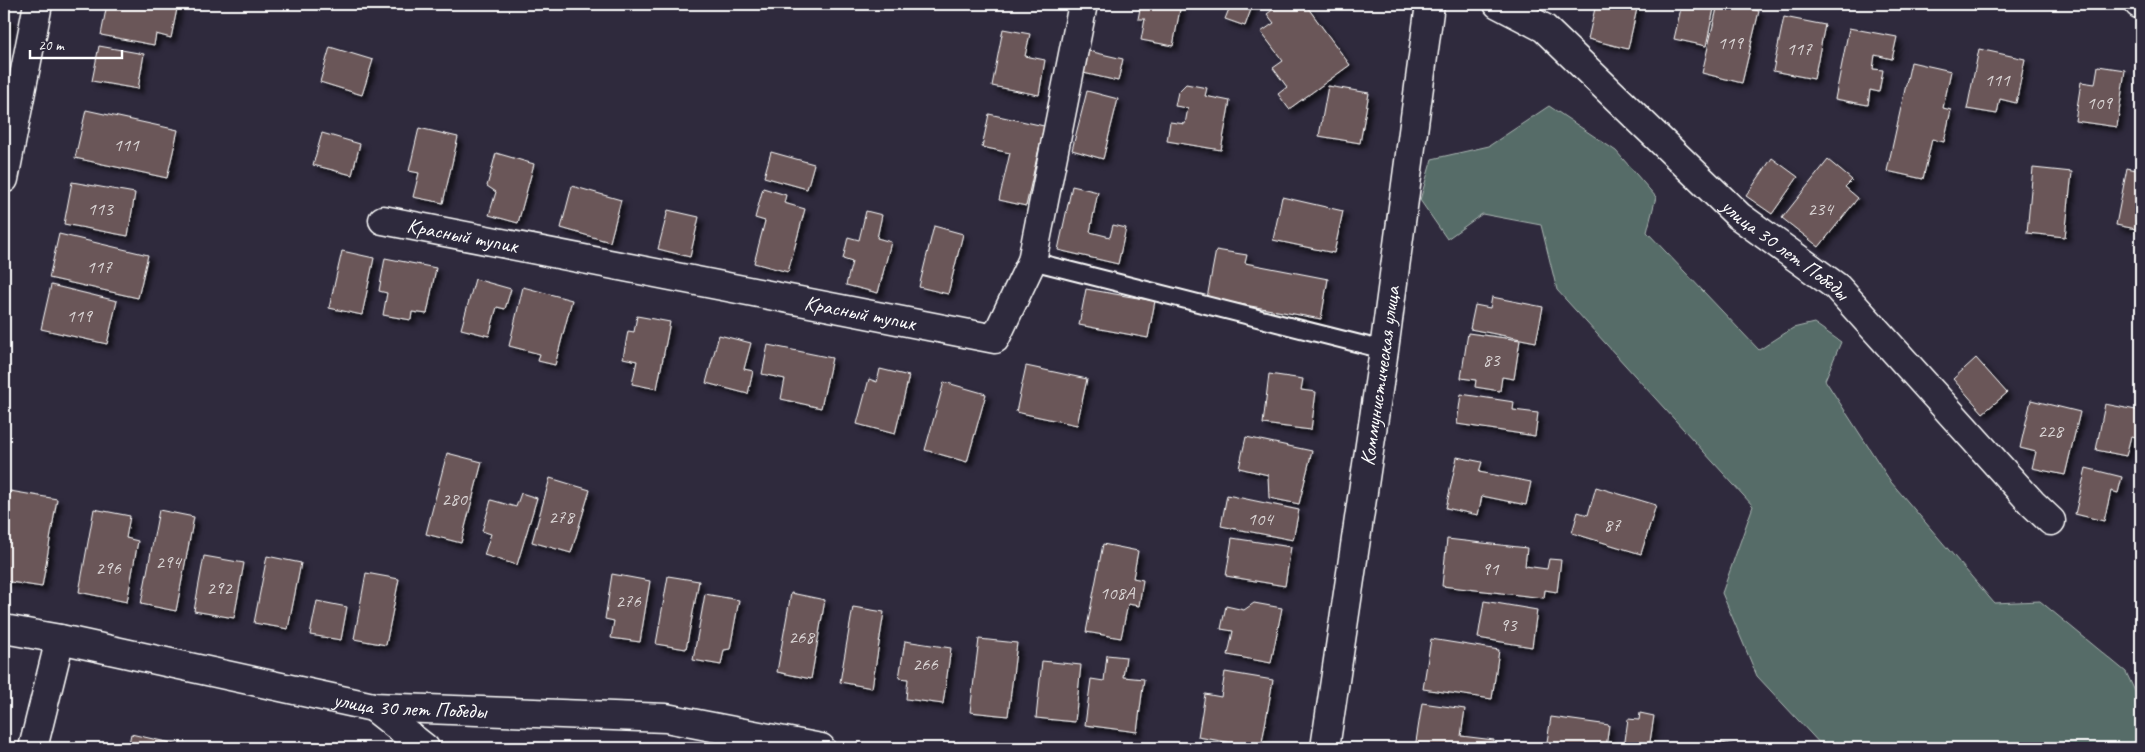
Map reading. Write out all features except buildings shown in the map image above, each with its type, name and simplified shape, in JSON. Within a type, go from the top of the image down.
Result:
[{"type":"street","points":[[4,179],[38,4]]},
{"type":"street","name":"Красный тупик","points":[[383,220],[994,339],[1032,261],[1083,4]]},
{"type":"street","name":"Коммунистическая улица","points":[[1325,748],[1384,350],[1430,4]]},
{"type":"street","name":"улица 30 лет Победы","points":[[1498,4],[1544,28],[1739,216],[1837,288],[2032,504],[2050,521]]},
{"type":"street","name":"улица 30 лет Победы","points":[[4,629],[60,639],[373,706],[666,718],[821,748]]},
{"type":"street","points":[[33,748],[60,639]]},
{"type":"street","points":[[373,706],[425,748]]},
{"type":"lane","points":[[1032,261],[1384,350]]},
{"type":"green space","points":[[1549,106],[1616,151],[1656,197],[1647,232],[1759,350],[1793,328],[1814,323],[1841,342],[1825,380],[1891,482],[1994,603],[2040,601],[2126,672],[2141,704],[2141,748],[1824,748],[1757,676],[1722,593],[1753,506],[1557,290],[1541,225],[1482,214],[1447,239],[1420,200],[1432,159],[1489,146]]}]
